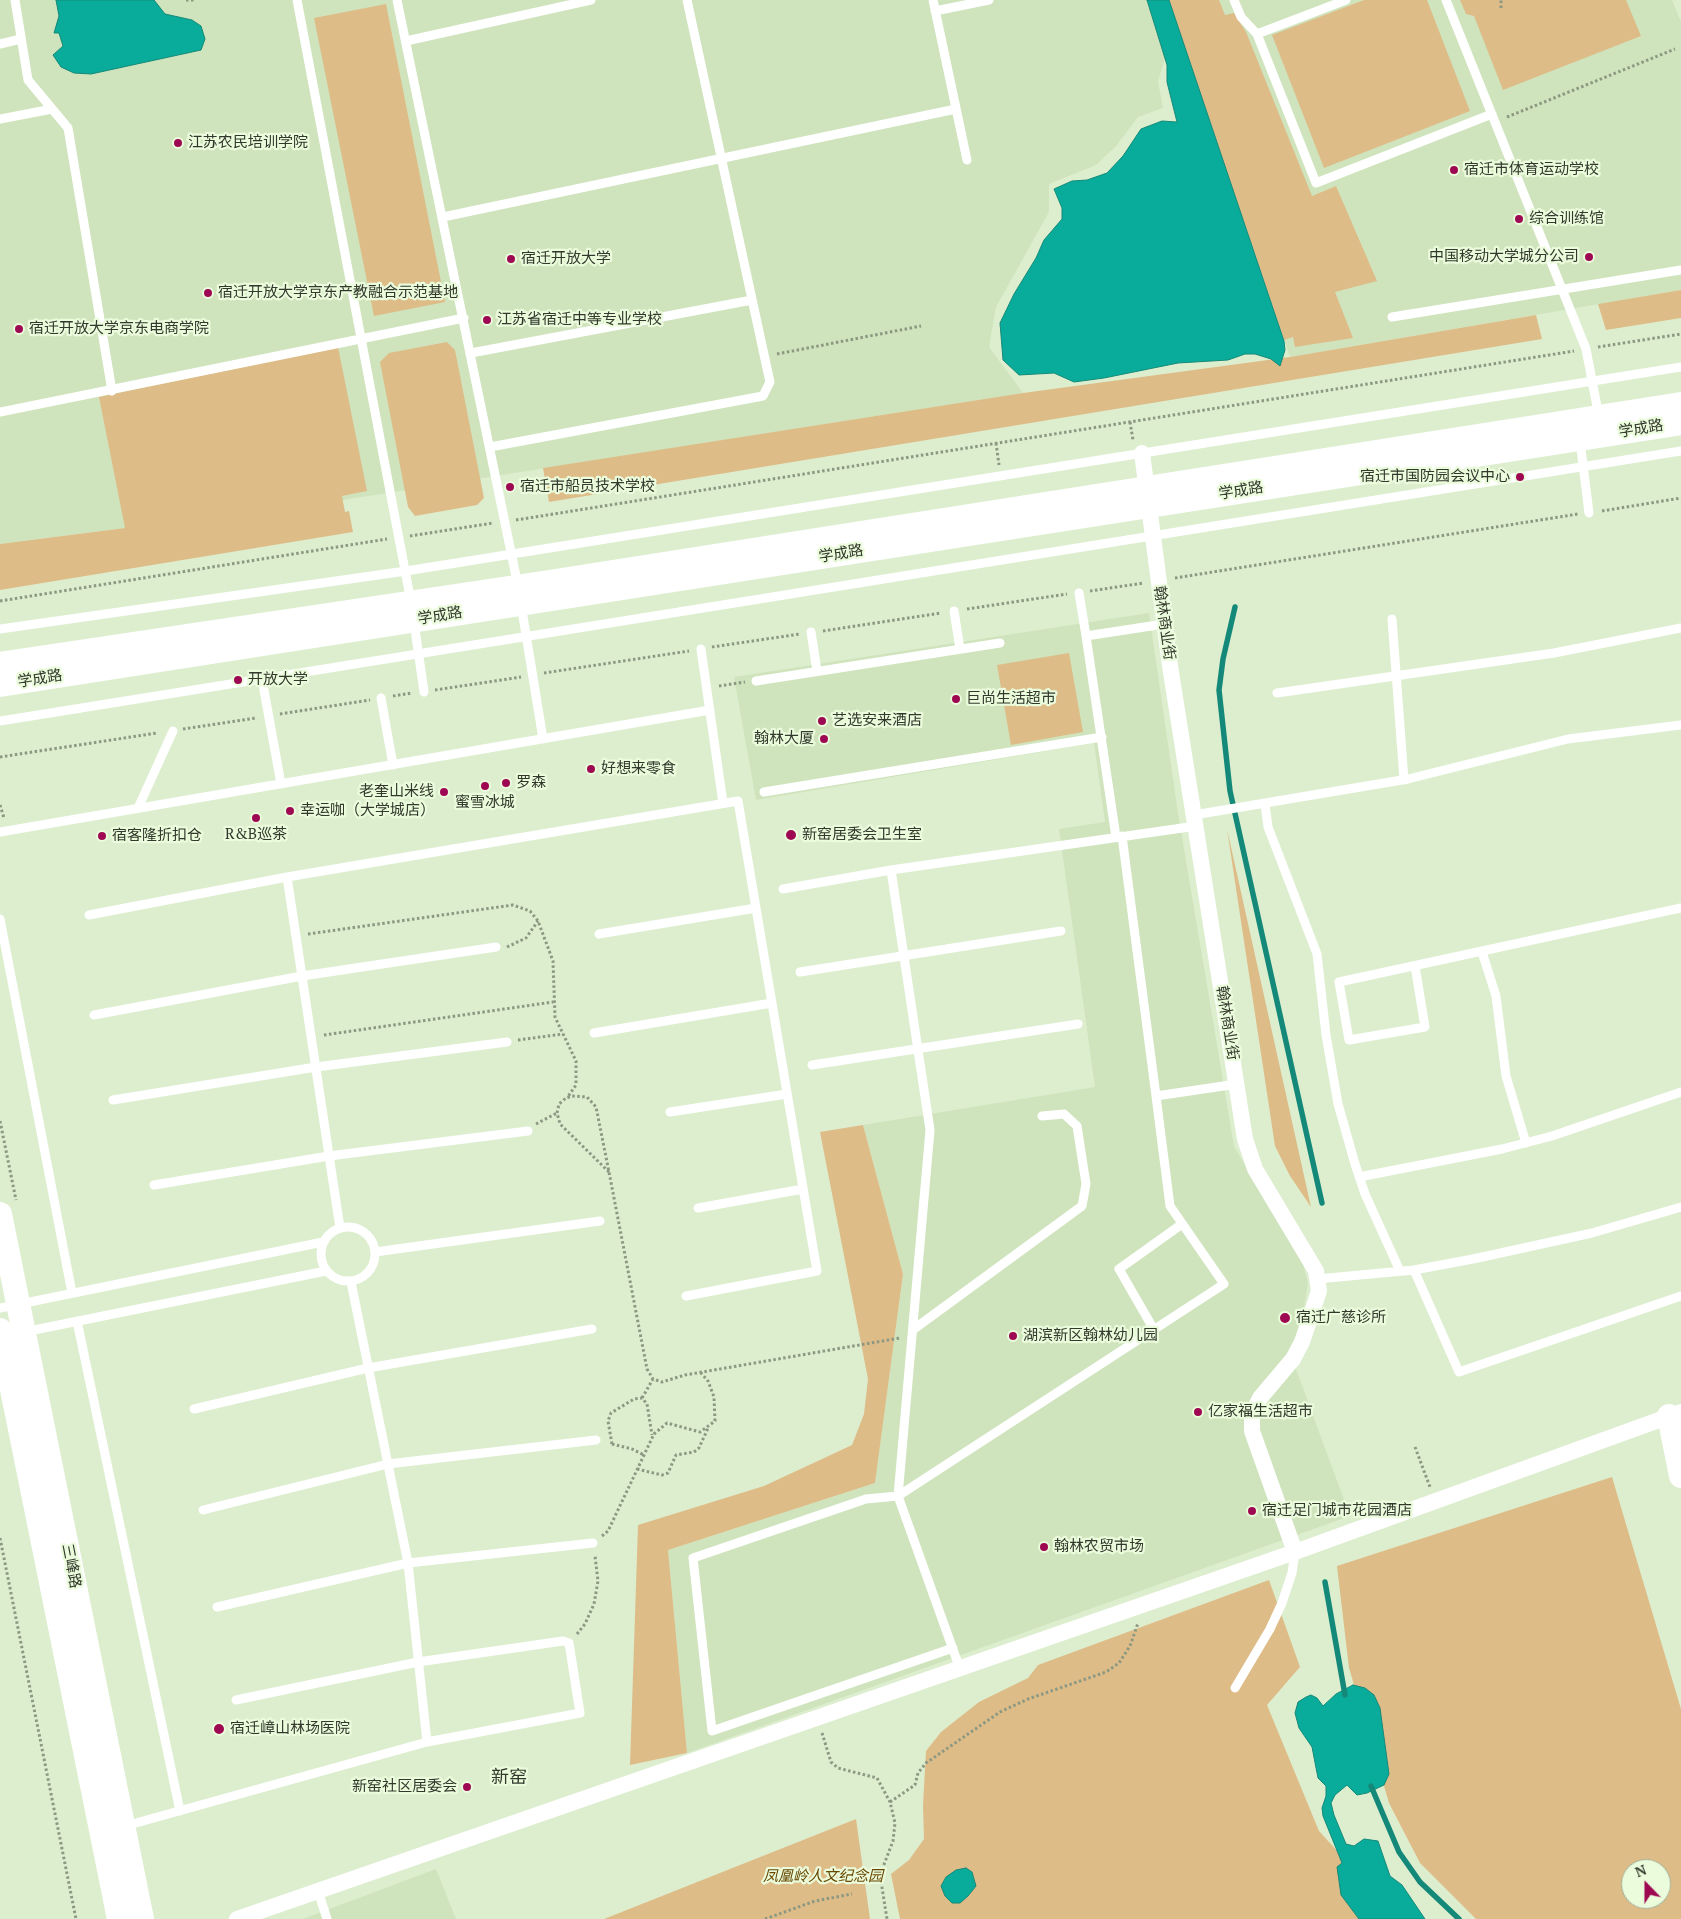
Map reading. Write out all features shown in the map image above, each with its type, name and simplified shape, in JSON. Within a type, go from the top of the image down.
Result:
[{"type":"main road","name":"学成路","points":[[0,664],[412,611],[520,595],[1147,497],[1586,425],[1681,404]]},
{"type":"main road","name":"学成路","points":[[1586,425],[1681,423]]},
{"type":"main road","name":"学成路","points":[[0,685],[412,611]]},
{"type":"main road","name":"三峰路","points":[[0,1214],[10,1334],[112,1830],[142,1919]]},
{"type":"main road","points":[[1675,1414],[1681,1476]]},
{"type":"main road","name":"三峰路","points":[[112,1830],[118,1919]]},
{"type":"street","name":"翰林商业街","points":[[1142,453],[1164,624],[1245,1139],[1255,1169],[1316,1271],[1320,1291],[1302,1342],[1293,1359],[1260,1398],[1252,1414],[1252,1431],[1295,1552]]},
{"type":"street","points":[[237,1919],[1295,1552],[1675,1414]]},
{"type":"lane","points":[[15,0],[28,80],[68,128],[112,390]]},
{"type":"lane","points":[[297,0],[360,338],[400,537],[424,692]]},
{"type":"lane","points":[[397,0],[506,522],[520,595],[543,739]]},
{"type":"lane","points":[[406,41],[591,0]]},
{"type":"lane","points":[[490,447],[763,396],[770,382],[687,0]]},
{"type":"lane","points":[[933,0],[967,160]]},
{"type":"lane","points":[[935,11],[989,0]]},
{"type":"lane","points":[[1234,0],[1241,17],[1257,34],[1316,183],[1493,118]]},
{"type":"lane","points":[[1257,34],[1346,0]]},
{"type":"lane","points":[[1446,0],[1586,349],[1593,381],[1586,425],[1584,467],[1590,512]]},
{"type":"lane","points":[[0,44],[21,39]]},
{"type":"lane","points":[[0,119],[52,109]]},
{"type":"lane","points":[[442,217],[956,109]]},
{"type":"lane","points":[[1392,317],[1681,270]]},
{"type":"lane","points":[[471,353],[752,300]]},
{"type":"lane","points":[[0,412],[464,318]]},
{"type":"lane","points":[[0,629],[406,571],[1681,367]]},
{"type":"lane","points":[[0,721],[1681,451]]},
{"type":"lane","points":[[953,1648],[712,1731],[693,1558],[866,1499],[898,1496],[1153,1328],[1224,1284],[1170,1206],[1119,837],[1079,593]]},
{"type":"lane","points":[[954,611],[960,649]]},
{"type":"lane","points":[[1392,619],[1404,780]]},
{"type":"lane","points":[[1086,636],[1164,624]]},
{"type":"lane","points":[[1277,693],[1554,654],[1681,628]]},
{"type":"lane","points":[[811,632],[817,671]]},
{"type":"lane","points":[[756,681],[1000,643]]},
{"type":"lane","points":[[701,649],[723,803]]},
{"type":"lane","points":[[262,679],[281,784]]},
{"type":"lane","points":[[382,698],[393,764]]},
{"type":"lane","points":[[0,832],[710,710]]},
{"type":"lane","points":[[783,889],[891,870],[1119,837],[1195,821],[1226,810],[1404,780],[1568,739],[1681,725]]},
{"type":"lane","points":[[138,808],[173,730]]},
{"type":"lane","points":[[764,792],[1102,737]]},
{"type":"lane","points":[[89,916],[287,877],[738,801],[817,1271],[686,1296]]},
{"type":"lane","points":[[1265,804],[1268,827],[1317,954],[1326,1035],[1338,1104],[1359,1177],[1400,1271]]},
{"type":"lane","points":[[891,870],[930,1134],[898,1496],[960,1669]]},
{"type":"lane","points":[[287,877],[340,1228]]},
{"type":"lane","points":[[599,934],[756,908]]},
{"type":"lane","points":[[1322,986],[1681,908]]},
{"type":"lane","points":[[0,920],[72,1294]]},
{"type":"lane","points":[[800,972],[1061,931]]},
{"type":"lane","points":[[94,1015],[302,976],[496,947]]},
{"type":"lane","points":[[1482,952],[1496,996],[1506,1076],[1526,1143]]},
{"type":"lane","points":[[1339,982],[1349,1040],[1425,1027],[1415,966]]},
{"type":"lane","points":[[594,1033],[772,1003]]},
{"type":"lane","points":[[812,1065],[1078,1024]]},
{"type":"lane","points":[[113,1100],[316,1067],[507,1042]]},
{"type":"lane","points":[[1156,1096],[1237,1084]]},
{"type":"lane","points":[[1359,1177],[1526,1143],[1681,1092]]},
{"type":"lane","points":[[670,1112],[787,1094]]},
{"type":"lane","points":[[913,1332],[1082,1206],[1086,1184],[1077,1126],[1064,1114],[1042,1116]]},
{"type":"lane","points":[[154,1185],[329,1156],[528,1131]]},
{"type":"lane","points":[[698,1208],[803,1189]]},
{"type":"lane","points":[[1317,1279],[1414,1270],[1592,1233],[1681,1207]]},
{"type":"lane","points":[[375,1252],[600,1221]]},
{"type":"lane","points":[[1153,1328],[1119,1269],[1182,1224]]},
{"type":"lane","points":[[340,1228],[356,1228],[364,1232],[371,1238],[375,1252],[373,1265],[368,1274],[351,1282],[333,1278],[326,1271],[320,1257],[323,1242],[329,1234],[340,1228]]},
{"type":"lane","points":[[9,1306],[323,1242]]},
{"type":"lane","points":[[1414,1270],[1459,1372],[1681,1296]]},
{"type":"lane","points":[[10,1334],[326,1271]]},
{"type":"lane","points":[[351,1282],[408,1563],[426,1742]]},
{"type":"lane","points":[[77,1321],[180,1810]]},
{"type":"lane","points":[[194,1409],[368,1368],[592,1329]]},
{"type":"lane","points":[[203,1510],[388,1464],[596,1440]]},
{"type":"lane","points":[[217,1607],[408,1563],[593,1543]]},
{"type":"lane","points":[[1235,1688],[1278,1612],[1292,1573],[1295,1552]]},
{"type":"lane","points":[[112,1830],[426,1742],[580,1713],[569,1644],[564,1641],[418,1662],[236,1700]]},
{"type":"lane","points":[[318,1891],[327,1919]]},
{"type":"path","points":[[186,0],[194,0]]},
{"type":"path","points":[[1501,0],[1501,8]]},
{"type":"path","points":[[1493,118],[1675,49]]},
{"type":"path","points":[[764,357],[921,326]]},
{"type":"path","points":[[0,601],[1681,334]]},
{"type":"path","points":[[996,443],[1000,476]]},
{"type":"path","points":[[0,758],[811,632],[1159,581],[1681,498]]},
{"type":"path","points":[[706,688],[756,681]]},
{"type":"path","points":[[496,947],[510,947],[526,938],[538,921]]},
{"type":"path","points":[[311,1036],[553,1002]]},
{"type":"path","points":[[507,1042],[563,1034]]},
{"type":"path","points":[[609,1172],[567,1133],[560,1124],[557,1113],[559,1104],[572,1096],[587,1097],[596,1107],[609,1172],[647,1369],[653,1379],[662,1382],[700,1372],[913,1332]]},
{"type":"path","points":[[528,1131],[557,1113]]},
{"type":"path","points":[[569,1644],[585,1624],[594,1604],[598,1581],[593,1543],[608,1531],[652,1438],[667,1423],[700,1432],[708,1428],[715,1421],[716,1406],[708,1381],[700,1372]]},
{"type":"path","points":[[612,1444],[608,1421],[611,1413],[622,1404],[642,1398],[653,1379]]},
{"type":"path","points":[[642,1398],[647,1404],[650,1415],[652,1438]]},
{"type":"path","points":[[637,1470],[662,1475],[668,1473],[676,1455],[694,1452],[699,1448],[708,1428]]},
{"type":"path","points":[[596,1440],[632,1449],[644,1456]]},
{"type":"path","points":[[1415,1447],[1435,1501]]},
{"type":"path","points":[[0,1538],[76,1919]]},
{"type":"path","points":[[890,1802],[915,1785],[918,1773],[926,1762],[1000,1712],[1028,1699],[1106,1672],[1119,1663],[1130,1646],[1141,1606]]},
{"type":"path","points":[[818,1718],[831,1762],[838,1768],[877,1778],[890,1802],[895,1823],[893,1841],[880,1875],[887,1919]]},
{"type":"path","points":[[765,1919],[815,1901],[852,1894]]},
{"type":"shaded area","name":"宿迁开放大学","points":[[0,0],[1147,0],[1165,58],[1158,81],[1163,108],[1138,117],[1116,146],[1096,165],[1049,184],[1049,212],[996,307],[989,347],[1023,393],[343,500],[0,544]]},
{"type":"shaded area","name":"宿迁市体育运动学校","points":[[1170,0],[1672,0],[1681,22],[1681,290],[1290,357]]},
{"type":"shaded area","points":[[1149,613],[1178,813],[1234,1146],[1303,1264],[1308,1283],[1302,1322],[1290,1353],[1350,1516],[687,1753],[668,1550],[875,1483],[903,1274],[863,1125],[1095,1087],[1059,829],[1105,822],[1094,743],[756,800],[734,677]]},
{"type":"shaded area","points":[[436,1869],[456,1919],[303,1919]]},
{"type":"green space","points":[[1169,0],[1219,0],[1225,15],[1234,13],[1246,32],[1312,196],[1336,186],[1377,281],[1335,292],[1353,338],[1295,347],[1293,337],[1284,340]]},
{"type":"green space","points":[[1364,0],[1427,0],[1470,111],[1324,168],[1272,35]]},
{"type":"green space","points":[[1460,0],[1626,0],[1641,36],[1503,90],[1474,16],[1466,14]]},
{"type":"green space","points":[[386,4],[445,302],[374,316],[314,18]]},
{"type":"green space","points":[[1681,290],[1681,318],[1606,330],[1598,304]]},
{"type":"green space","points":[[1536,315],[1542,339],[549,502],[543,468],[1023,393],[1290,357]]},
{"type":"green space","points":[[447,342],[455,350],[484,498],[477,505],[415,516],[408,507],[380,362],[389,353]]},
{"type":"green space","points":[[338,347],[367,491],[342,496],[345,512],[349,511],[353,532],[0,590],[0,544],[125,528],[99,397]]},
{"type":"green space","points":[[1069,653],[1083,732],[1011,745],[997,665]]},
{"type":"green space","points":[[1227,829],[1311,1207],[1290,1176],[1275,1146]]},
{"type":"green space","points":[[863,1125],[903,1274],[875,1483],[668,1550],[687,1753],[630,1765],[638,1525],[764,1486],[852,1445],[864,1414],[868,1379],[820,1132]]},
{"type":"green space","points":[[1612,1477],[1681,1709],[1681,1919],[1476,1919],[1420,1863],[1389,1803],[1349,1668],[1337,1566]]},
{"type":"green space","points":[[1269,1580],[1300,1667],[1267,1705],[1319,1831],[1399,1919],[900,1919],[891,1874],[909,1860],[924,1839],[923,1805],[926,1751],[941,1732],[979,1702],[1028,1678],[1038,1665]]},
{"type":"green space","name":"凤凰岭人文纪念园","points":[[856,1819],[870,1919],[604,1919]]},
{"type":"water","points":[[56,0],[154,0],[165,14],[192,20],[201,26],[205,39],[201,50],[91,74],[74,73],[61,67],[53,55],[63,46],[59,33],[54,33],[59,16]]},
{"type":"water","points":[[1147,0],[1169,0],[1284,341],[1285,350],[1280,366],[1271,359],[1255,354],[1245,354],[1228,360],[1178,363],[1074,382],[1054,373],[1019,375],[1003,360],[1000,323],[1044,240],[1062,219],[1062,208],[1054,189],[1072,181],[1087,180],[1107,173],[1123,156],[1141,129],[1162,121],[1177,122],[1167,82],[1167,65]]},
{"type":"water","points":[[1353,1685],[1365,1688],[1374,1695],[1380,1708],[1389,1774],[1384,1785],[1367,1793],[1357,1795],[1347,1785],[1335,1795],[1331,1803],[1334,1815],[1346,1844],[1354,1846],[1364,1839],[1378,1841],[1390,1876],[1402,1885],[1425,1919],[1359,1919],[1341,1895],[1337,1867],[1342,1863],[1323,1816],[1322,1808],[1326,1796],[1326,1786],[1318,1778],[1312,1747],[1299,1728],[1295,1713],[1298,1702],[1306,1697],[1311,1695],[1317,1698],[1323,1706],[1336,1694]]},
{"type":"water","points":[[966,1868],[972,1872],[976,1886],[960,1903],[952,1903],[945,1896],[941,1886],[946,1877],[956,1870]]},
{"type":"waterway","points":[[1235,607],[1223,659],[1219,690],[1230,791],[1322,1203]]},
{"type":"waterway","points":[[1325,1582],[1345,1695]]},
{"type":"waterway","points":[[1371,1786],[1399,1852],[1420,1882],[1459,1919]]},
{"type":"place","name":"江苏农民培训学院","points":[[178,143]]},
{"type":"place","name":"宿迁市体育运动学校","points":[[1454,170]]},
{"type":"place","name":"综合训练馆","points":[[1519,219]]},
{"type":"place","name":"中国移动大学城分公司","points":[[1589,257]]},
{"type":"place","name":"宿迁开放大学","points":[[511,259]]},
{"type":"place","name":"宿迁开放大学京东产教融合示范基地","points":[[208,293]]},
{"type":"place","name":"江苏省宿迁中等专业学校","points":[[487,320]]},
{"type":"place","name":"宿迁开放大学京东电商学院","points":[[19,329]]},
{"type":"place","name":"宿迁市国防园会议中心","points":[[1520,477]]},
{"type":"place","name":"宿迁市船员技术学校","points":[[510,487]]},
{"type":"place","name":"开放大学","points":[[238,680]]},
{"type":"place","name":"巨尚生活超市","points":[[956,699]]},
{"type":"place","name":"艺选安来酒店","points":[[822,721]]},
{"type":"place","name":"翰林大厦","points":[[824,739]]},
{"type":"place","name":"好想来零食","points":[[591,769]]},
{"type":"place","name":"罗森","points":[[506,783]]},
{"type":"place","name":"蜜雪冰城","points":[[485,786]]},
{"type":"place","name":"老奎山米线","points":[[444,792]]},
{"type":"place","name":"幸运咖（大学城店）","points":[[290,811]]},
{"type":"place","name":"R&B巡茶","points":[[256,818]]},
{"type":"place","name":"新窑居委会卫生室","points":[[791,835]]},
{"type":"place","name":"宿客隆折扣仓","points":[[102,836]]},
{"type":"place","name":"宿迁广慈诊所","points":[[1285,1318]]},
{"type":"place","name":"湖滨新区翰林幼儿园","points":[[1013,1336]]},
{"type":"place","name":"亿家福生活超市","points":[[1198,1412]]},
{"type":"place","name":"宿迁足门城市花园酒店","points":[[1252,1511]]},
{"type":"place","name":"翰林农贸市场","points":[[1044,1547]]},
{"type":"place","name":"宿迁嶂山林场医院","points":[[219,1729]]},
{"type":"place","name":"新窑社区居委会","points":[[467,1787]]},
{"type":"district","name":"新窑","points":[[509,1778]]}]
